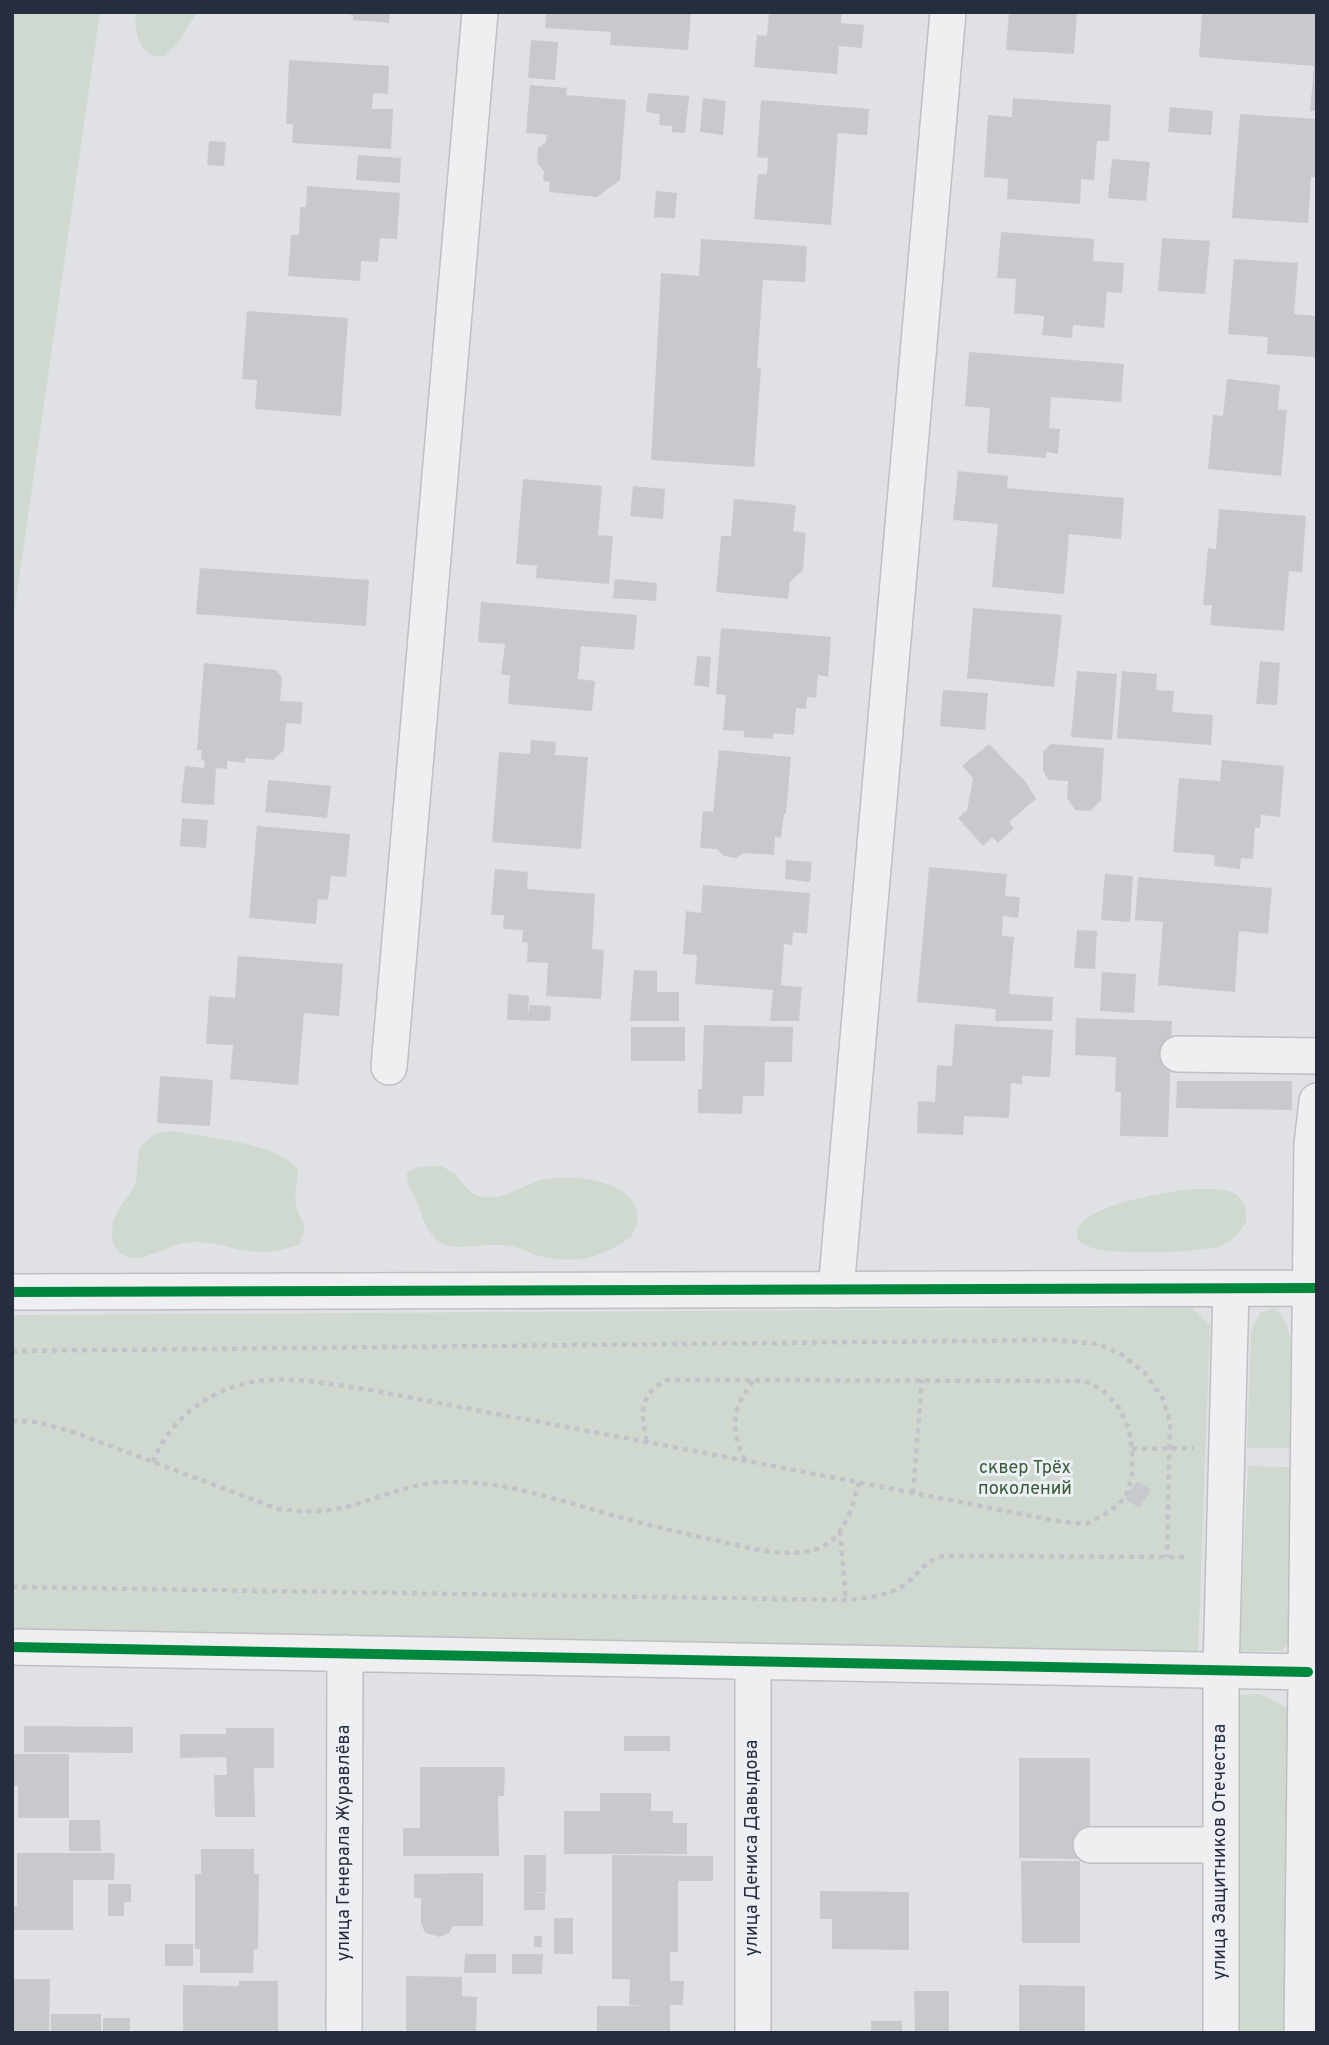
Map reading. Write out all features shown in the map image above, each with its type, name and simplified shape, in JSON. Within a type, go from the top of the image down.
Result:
[{"type":"street","points":[[389,1067],[480,12]]},
{"type":"street","points":[[836,1290],[948,12]]},
{"type":"street","points":[[1178,1054],[1317,1056]]},
{"type":"street","points":[[1302,2033],[1311,1803],[1308,1672],[1313,1576],[1312,1146],[1317,1101]]},
{"type":"street","points":[[12,1292],[1314,1288]]},
{"type":"street","name":"улица Защитников Отечества","points":[[1221,2033],[1221,1671],[1231,1289]]},
{"type":"street","points":[[12,1647],[1308,1672]]},
{"type":"street","name":"улица Генерала Журавлёва","points":[[344,2033],[345,1653]]},
{"type":"street","name":"улица Дениса Давыдова","points":[[753,1663],[754,2033]]},
{"type":"street","points":[[1091,1845],[1221,1845]]},
{"type":"path","points":[[12,1351],[1057,1340],[1098,1344],[1122,1355],[1145,1373],[1163,1399],[1170,1422],[1167,1557]]},
{"type":"path","points":[[153,1462],[160,1443],[176,1421],[210,1397],[251,1382],[300,1380],[371,1390],[1057,1521],[1086,1524],[1109,1513],[1125,1498],[1132,1477],[1129,1429],[1119,1408],[1102,1390],[1084,1381],[667,1380],[652,1387],[643,1404],[643,1422],[648,1442]]},
{"type":"path","points":[[745,1460],[736,1442],[737,1406],[755,1380]]},
{"type":"path","points":[[913,1493],[922,1380]]},
{"type":"path","points":[[12,1421],[37,1422],[76,1433],[278,1509],[299,1512],[332,1510],[402,1489],[444,1481],[514,1487],[657,1528],[753,1549],[791,1552],[816,1549],[831,1540],[854,1506],[859,1482]]},
{"type":"path","points":[[1132,1449],[1227,1447]]},
{"type":"path","points":[[840,1530],[846,1600]]},
{"type":"path","points":[[12,1587],[846,1600],[899,1589],[933,1559],[943,1556],[1195,1557]]},
{"type":"green space","points":[[12,12],[100,12],[12,628]]},
{"type":"green space","points":[[135,12],[197,12],[178,43],[163,57],[143,48],[137,35]]},
{"type":"green space","points":[[173,1131],[258,1147],[288,1160],[298,1169],[297,1210],[304,1227],[299,1245],[262,1252],[194,1242],[136,1258],[118,1251],[112,1236],[114,1220],[135,1184],[141,1147],[154,1136]]},
{"type":"green space","points":[[442,1166],[456,1175],[471,1192],[485,1197],[500,1196],[534,1182],[553,1178],[583,1178],[599,1182],[626,1194],[635,1204],[637,1224],[631,1237],[588,1258],[566,1260],[498,1245],[445,1245],[435,1238],[426,1226],[407,1178],[407,1172],[420,1167]]},
{"type":"green space","points":[[1194,1189],[1232,1192],[1243,1202],[1246,1223],[1226,1244],[1194,1250],[1126,1252],[1090,1247],[1078,1239],[1077,1232],[1082,1222],[1109,1207],[1148,1196]]},
{"type":"green space","name":"сквер Трёх поколений","points":[[1192,1308],[1210,1325],[1198,1653],[12,1637],[12,1315]]},
{"type":"green space","points":[[1274,1308],[1284,1319],[1291,1342],[1290,1448],[1247,1448],[1251,1331],[1260,1313]]},
{"type":"green space","points":[[1248,1466],[1291,1467],[1288,1644],[1282,1651],[1239,1651]]},
{"type":"green space","points":[[1260,1694],[1289,1709],[1286,2033],[1233,2033],[1235,1695]]},
{"type":"building","points":[[390,12],[389,23],[353,20],[353,15],[347,14]]},
{"type":"building","points":[[546,12],[691,12],[688,50],[610,45],[611,32],[545,28]]},
{"type":"building","points":[[769,12],[842,12],[841,23],[864,25],[862,48],[839,46],[837,74],[754,67],[757,35],[767,36]]},
{"type":"building","points":[[1009,12],[1077,12],[1074,54],[1006,50]]},
{"type":"building","points":[[1202,12],[1317,12],[1317,111],[1310,111],[1314,66],[1199,57]]},
{"type":"building","points":[[531,40],[558,42],[555,80],[528,78]]},
{"type":"building","points":[[289,60],[389,66],[388,94],[373,93],[372,109],[393,109],[391,149],[292,143],[293,124],[286,124]]},
{"type":"building","points":[[530,85],[567,88],[566,95],[626,100],[620,180],[597,197],[549,192],[550,182],[543,181],[544,171],[537,163],[538,148],[546,142],[547,135],[526,133]]},
{"type":"building","points":[[648,93],[689,96],[685,133],[672,132],[672,126],[659,125],[660,114],[646,112]]},
{"type":"building","points":[[703,98],[726,101],[723,135],[700,132]]},
{"type":"building","points":[[1013,98],[1111,105],[1109,141],[1097,141],[1094,180],[1081,179],[1080,204],[1007,199],[1008,179],[984,177],[988,115],[1012,117]]},
{"type":"building","points":[[761,100],[869,109],[867,135],[838,133],[831,225],[754,219],[758,174],[767,174],[768,158],[757,157]]},
{"type":"building","points":[[1170,107],[1213,111],[1211,135],[1168,132]]},
{"type":"building","points":[[1240,114],[1317,119],[1317,177],[1311,177],[1308,223],[1232,218]]},
{"type":"building","points":[[209,141],[226,142],[224,166],[207,165]]},
{"type":"building","points":[[358,155],[401,158],[400,183],[356,180]]},
{"type":"building","points":[[1112,159],[1150,162],[1146,201],[1108,198]]},
{"type":"building","points":[[307,186],[400,193],[397,239],[380,238],[378,262],[361,261],[360,281],[288,276],[291,235],[299,235],[300,207],[306,207]]},
{"type":"building","points":[[656,191],[677,193],[675,218],[654,217]]},
{"type":"building","points":[[1001,232],[1094,239],[1093,261],[1124,263],[1122,293],[1107,292],[1104,328],[1073,325],[1072,338],[1042,335],[1044,316],[1014,313],[1016,279],[997,278]]},
{"type":"building","points":[[1162,238],[1210,241],[1205,294],[1158,291]]},
{"type":"building","points":[[701,239],[807,246],[805,282],[763,280],[757,368],[761,369],[754,467],[651,460],[661,273],[699,276]]},
{"type":"building","points":[[1234,259],[1298,263],[1294,314],[1317,316],[1317,357],[1267,354],[1268,337],[1228,334]]},
{"type":"building","points":[[247,311],[348,318],[341,416],[255,409],[257,380],[242,379]]},
{"type":"building","points":[[969,352],[1124,364],[1121,402],[1051,397],[1049,428],[1060,429],[1058,454],[1046,452],[1046,458],[987,453],[990,408],[965,406]]},
{"type":"building","points":[[1227,379],[1280,385],[1278,409],[1287,410],[1281,476],[1208,469],[1213,415],[1223,416]]},
{"type":"building","points":[[958,471],[1008,476],[1007,488],[1124,498],[1121,539],[1069,534],[1064,594],[992,587],[998,524],[953,520]]},
{"type":"building","points":[[523,479],[602,486],[598,535],[613,536],[609,584],[536,578],[537,566],[516,564]]},
{"type":"building","points":[[633,486],[665,489],[663,519],[630,516]]},
{"type":"building","points":[[734,499],[796,505],[793,531],[806,533],[803,570],[790,582],[788,599],[716,592],[721,536],[731,536]]},
{"type":"building","points":[[1219,509],[1306,516],[1302,572],[1289,571],[1284,631],[1210,625],[1212,605],[1203,605],[1208,548],[1216,549]]},
{"type":"building","points":[[200,568],[369,580],[366,626],[196,614]]},
{"type":"building","points":[[615,579],[657,583],[656,601],[613,598]]},
{"type":"building","points":[[481,602],[637,615],[634,650],[581,646],[578,679],[595,681],[592,711],[508,704],[510,675],[501,675],[505,644],[478,642]]},
{"type":"building","points":[[973,608],[1062,615],[1054,687],[967,678]]},
{"type":"building","points":[[721,628],[831,637],[828,677],[818,675],[816,698],[807,697],[806,709],[796,708],[794,735],[773,733],[773,739],[744,737],[744,731],[723,730],[726,695],[716,694]]},
{"type":"building","points":[[697,656],[711,657],[709,687],[694,685]]},
{"type":"building","points":[[1260,661],[1280,663],[1277,705],[1256,704]]},
{"type":"building","points":[[204,663],[276,670],[282,678],[280,701],[303,702],[301,724],[286,723],[284,750],[273,760],[245,758],[245,763],[227,761],[227,769],[216,768],[214,805],[181,803],[185,766],[204,768],[202,750],[197,750]]},
{"type":"building","points":[[1077,671],[1117,674],[1112,740],[1071,737]]},
{"type":"building","points":[[1122,671],[1157,674],[1156,690],[1174,691],[1172,712],[1213,715],[1211,745],[1117,738]]},
{"type":"building","points":[[943,690],[988,693],[985,730],[940,726]]},
{"type":"building","points":[[531,740],[556,742],[555,755],[588,757],[581,849],[492,842],[499,752],[530,754]]},
{"type":"building","points":[[989,744],[1025,781],[1036,799],[1009,822],[1014,828],[998,843],[992,837],[983,846],[958,818],[967,810],[973,778],[962,766]]},
{"type":"building","points":[[1051,744],[1104,748],[1101,800],[1091,811],[1075,810],[1067,798],[1068,781],[1049,780],[1043,771],[1043,752]]},
{"type":"building","points":[[719,750],[791,757],[786,814],[781,838],[775,837],[774,855],[744,853],[736,858],[724,856],[717,849],[700,848],[703,811],[713,812]]},
{"type":"building","points":[[1222,760],[1284,766],[1280,817],[1261,815],[1260,828],[1255,827],[1253,859],[1241,858],[1240,869],[1214,866],[1215,855],[1173,852],[1179,778],[1220,781]]},
{"type":"building","points":[[268,780],[331,786],[327,818],[265,812]]},
{"type":"building","points":[[182,818],[208,820],[206,848],[180,846]]},
{"type":"building","points":[[257,826],[350,834],[346,877],[331,876],[328,900],[318,899],[316,924],[249,918]]},
{"type":"building","points":[[786,860],[812,862],[810,882],[785,879]]},
{"type":"building","points":[[929,867],[1007,874],[1005,896],[1020,897],[1018,918],[1003,916],[1002,936],[1014,937],[1009,994],[1053,997],[1052,1021],[995,1021],[996,1009],[917,1002]]},
{"type":"building","points":[[495,869],[528,872],[527,889],[595,894],[592,949],[604,950],[601,999],[546,996],[548,963],[527,962],[528,943],[522,942],[523,930],[503,929],[504,915],[491,915]]},
{"type":"building","points":[[1105,874],[1133,876],[1130,922],[1101,920]]},
{"type":"building","points":[[1138,877],[1272,888],[1268,934],[1239,931],[1235,992],[1158,985],[1163,922],[1135,920]]},
{"type":"building","points":[[703,885],[810,893],[807,934],[793,932],[792,945],[784,944],[781,985],[802,987],[799,1021],[770,1021],[773,990],[695,984],[697,955],[683,954],[686,911],[701,913]]},
{"type":"building","points":[[1077,930],[1097,931],[1095,969],[1074,968]]},
{"type":"building","points":[[238,956],[343,964],[339,1016],[304,1013],[298,1085],[230,1079],[233,1045],[206,1044],[209,996],[235,998]]},
{"type":"building","points":[[634,970],[657,971],[657,992],[679,992],[679,1021],[630,1021]]},
{"type":"building","points":[[1102,972],[1136,974],[1134,1013],[1100,1011]]},
{"type":"building","points":[[508,994],[529,996],[528,1016],[530,1005],[551,1006],[550,1021],[507,1020]]},
{"type":"building","points":[[1076,1018],[1172,1021],[1168,1137],[1120,1136],[1121,1092],[1115,1092],[1116,1057],[1075,1055]]},
{"type":"building","points":[[955,1024],[1053,1030],[1050,1077],[1022,1076],[1022,1084],[1011,1083],[1009,1118],[964,1116],[963,1135],[917,1133],[918,1101],[935,1102],[937,1065],[952,1066]]},
{"type":"building","points":[[704,1025],[793,1027],[792,1062],[765,1062],[764,1096],[743,1096],[742,1114],[698,1113],[698,1089],[702,1089]]},
{"type":"building","points":[[631,1027],[685,1027],[685,1061],[631,1061]]},
{"type":"building","points":[[160,1076],[213,1080],[210,1126],[157,1123]]},
{"type":"building","points":[[1177,1081],[1292,1081],[1292,1110],[1176,1108]]},
{"type":"building","points":[[1137,1481],[1151,1490],[1139,1508],[1125,1499]]},
{"type":"building","points":[[24,1726],[133,1727],[133,1753],[24,1752]]},
{"type":"building","points":[[226,1728],[274,1728],[274,1768],[254,1768],[255,1817],[215,1817],[214,1775],[227,1775],[226,1757],[180,1758],[180,1734],[226,1734]]},
{"type":"building","points":[[624,1736],[670,1736],[670,1751],[624,1751]]},
{"type":"building","points":[[12,1754],[69,1754],[69,1818],[18,1818],[18,1786],[12,1786]]},
{"type":"building","points":[[1019,1758],[1090,1758],[1090,1830],[1083,1859],[1019,1858]]},
{"type":"building","points":[[420,1767],[505,1767],[504,1796],[498,1796],[499,1856],[403,1856],[403,1828],[420,1828]]},
{"type":"building","points":[[600,1793],[651,1793],[651,1811],[673,1811],[673,1823],[687,1823],[687,1854],[564,1854],[564,1811],[600,1811]]},
{"type":"building","points":[[69,1820],[100,1820],[101,1851],[69,1851]]},
{"type":"building","points":[[201,1849],[254,1849],[254,1874],[259,1874],[258,1949],[254,1949],[253,1973],[200,1973],[200,1949],[195,1949],[195,1874],[201,1874]]},
{"type":"building","points":[[17,1853],[115,1853],[114,1880],[73,1880],[73,1930],[12,1930],[12,1906],[17,1906]]},
{"type":"building","points":[[524,1855],[546,1855],[546,1892],[533,1892],[545,1893],[545,1910],[524,1910]]},
{"type":"building","points":[[612,1855],[713,1856],[713,1881],[678,1881],[678,1952],[670,1952],[670,1981],[684,1981],[683,2005],[670,2005],[670,2033],[597,2033],[597,2006],[648,2006],[629,2005],[630,1979],[612,1979]]},
{"type":"building","points":[[1021,1861],[1080,1861],[1080,1943],[1022,1943]]},
{"type":"building","points":[[483,1873],[483,1926],[453,1926],[449,1933],[440,1937],[425,1933],[421,1923],[421,1898],[414,1898],[414,1874]]},
{"type":"building","points":[[108,1884],[131,1884],[131,1902],[124,1902],[124,1916],[108,1916]]},
{"type":"building","points":[[820,1891],[909,1892],[909,1950],[832,1949],[832,1919],[820,1919]]},
{"type":"building","points":[[554,1918],[573,1918],[573,1954],[554,1954]]},
{"type":"building","points":[[534,1936],[542,1936],[542,1947],[534,1947]]},
{"type":"building","points":[[165,1944],[193,1944],[193,1966],[165,1966]]},
{"type":"building","points":[[465,1954],[496,1954],[496,1973],[464,1973]]},
{"type":"building","points":[[512,1954],[543,1954],[542,1974],[512,1974]]},
{"type":"building","points":[[406,1976],[462,1977],[462,1996],[477,1997],[476,2033],[406,2033]]},
{"type":"building","points":[[12,1979],[50,1979],[49,2033],[12,2033]]},
{"type":"building","points":[[239,1981],[278,1981],[278,2033],[183,2033],[183,1985],[239,1986]]},
{"type":"building","points":[[1019,1985],[1085,1986],[1085,2033],[1019,2033]]},
{"type":"building","points":[[914,1991],[949,1991],[947,2033],[915,2033]]},
{"type":"building","points":[[51,2014],[101,2014],[101,2032],[51,2032]]},
{"type":"building","points":[[103,2018],[130,2018],[130,2033],[103,2033]]},
{"type":"building","points":[[871,2021],[902,2021],[902,2033],[871,2033]]},
{"type":"cycle path","points":[[12,1292],[1317,1288]]},
{"type":"cycle path","points":[[12,1647],[1308,1672]]}]
